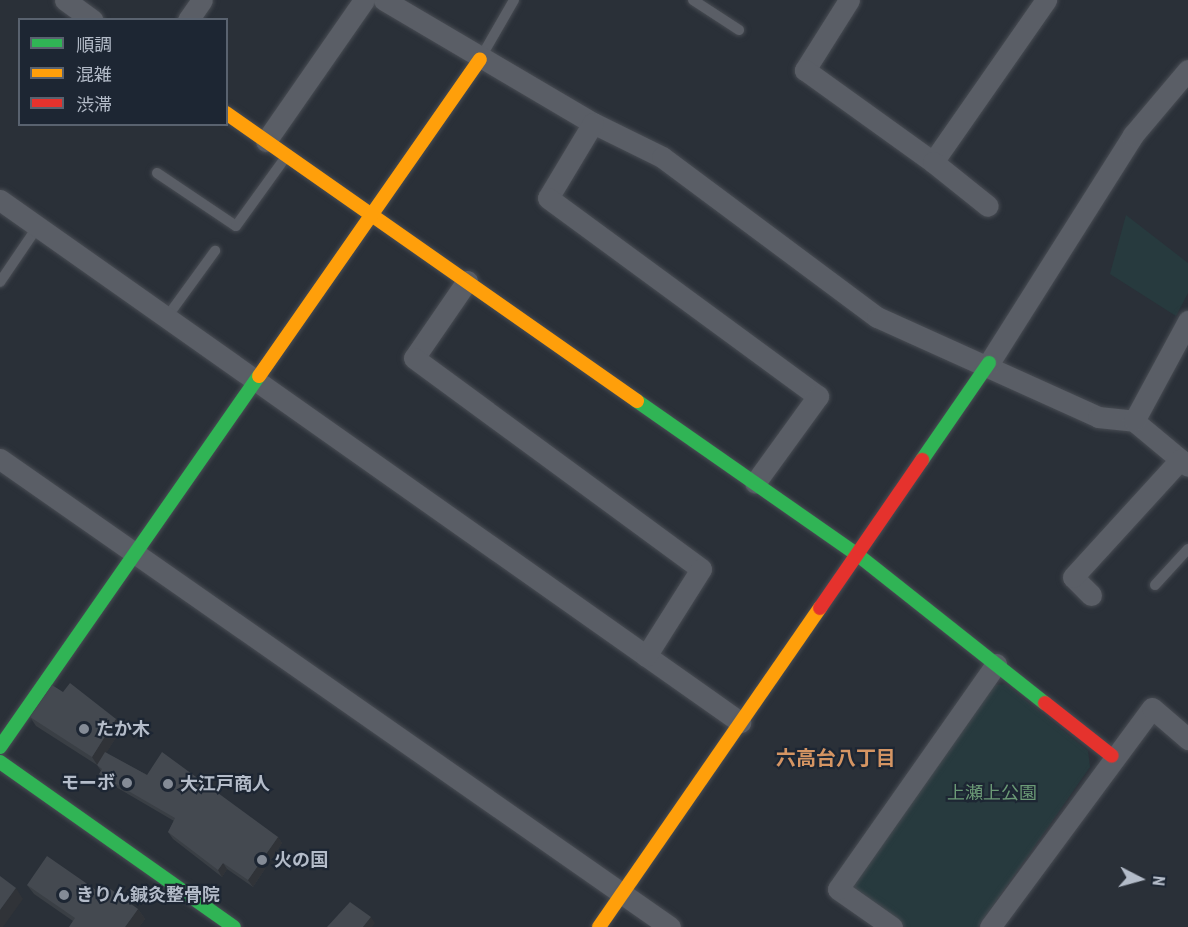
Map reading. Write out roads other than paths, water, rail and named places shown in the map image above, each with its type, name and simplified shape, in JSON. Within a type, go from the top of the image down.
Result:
[{"type":"street","points":[[65,0],[90,18]]},
{"type":"street","points":[[189,18],[202,0]]},
{"type":"street","points":[[266,141],[364,0]]},
{"type":"street","points":[[384,0],[480,59],[593,123],[662,157],[877,317],[989,363],[1098,417],[1134,421],[1184,463],[1073,577],[1091,595]]},
{"type":"street","points":[[849,0],[805,70],[933,162],[988,206]]},
{"type":"street","points":[[933,162],[1046,0]]},
{"type":"street","points":[[0,747],[258,381],[480,59]]},
{"type":"street","points":[[599,927],[989,363],[1133,135],[1188,70]]},
{"type":"street","points":[[228,114],[858,555],[1112,756]]},
{"type":"street","points":[[593,123],[548,198],[818,396],[755,483]]},
{"type":"street","points":[[0,200],[740,722]]},
{"type":"street","points":[[467,281],[414,358],[701,570],[646,656]]},
{"type":"street","points":[[1134,421],[1188,321]]},
{"type":"street","points":[[0,459],[670,927]]},
{"type":"street","points":[[892,927],[838,889],[996,664]]},
{"type":"street","points":[[990,927],[1112,756],[1152,708],[1188,739]]},
{"type":"street","points":[[0,762],[234,927]]},
{"type":"lane","points":[[480,59],[514,0]]},
{"type":"lane","points":[[693,0],[739,30]]},
{"type":"lane","points":[[157,173],[236,226],[287,156]]},
{"type":"lane","points":[[0,282],[38,226]]},
{"type":"lane","points":[[167,317],[215,250]]},
{"type":"lane","points":[[1155,585],[1188,549]]},
{"type":"place","name":"たか木","points":[[84,729]]},
{"type":"place","name":"モーボ","points":[[127,783]]},
{"type":"place","name":"大江戸商人","points":[[168,784]]},
{"type":"place","name":"火の国","points":[[262,860]]},
{"type":"place","name":"きりん鍼灸整骨院","points":[[64,895]]},
{"type":"district","name":"六高台八丁目","points":[[836,758]]},
{"type":"park label","name":"上瀬上公園","points":[[992,793]]}]
